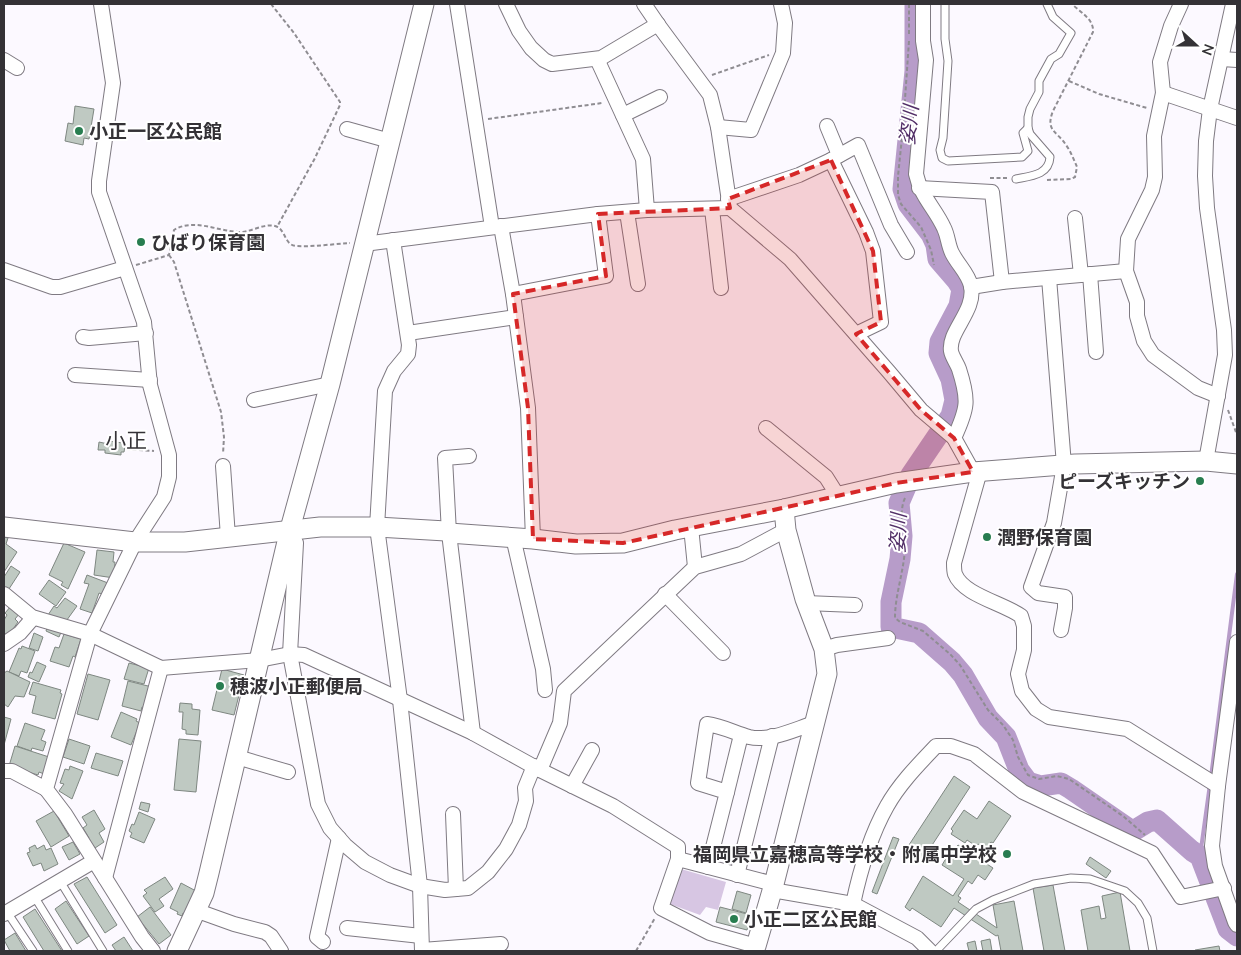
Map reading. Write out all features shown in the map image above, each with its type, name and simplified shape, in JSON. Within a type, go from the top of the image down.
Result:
[{"type":"street","points":[[46,789],[90,634],[135,542],[164,497],[169,477],[168,452],[150,380],[146,333],[139,305],[99,192],[113,83],[101,4]]},
{"type":"street","points":[[177,951],[204,893],[290,530],[330,384],[424,4]]},
{"type":"street","points":[[457,4],[475,121],[496,226],[513,294],[528,408],[533,539]]},
{"type":"street","points":[[506,4],[519,31],[531,48],[544,60],[552,64],[600,58],[658,24]]},
{"type":"street","points":[[644,4],[710,96],[718,127],[729,203],[790,259],[921,410],[954,438],[977,471],[954,563],[955,574],[966,589],[1013,610],[1021,616],[1024,626],[1024,650],[1018,674],[1022,691],[1036,709],[1049,717],[1127,729],[1218,786]]},
{"type":"street","points":[[718,127],[751,130],[783,53],[785,23],[781,4]]},
{"type":"street","points":[[923,4],[923,41],[926,60],[916,174],[919,188],[937,214],[945,230],[952,254],[962,268],[971,287],[971,301],[955,336],[951,351],[965,388],[967,401],[954,438]]},
{"type":"street","points":[[1181,4],[1171,26],[1160,62],[1163,93],[1154,136],[1155,177],[1152,190],[1128,239],[1126,271],[1137,302],[1137,316],[1144,341],[1153,356],[1198,388],[1218,396]]},
{"type":"street","points":[[1206,461],[1224,355],[1224,330],[1207,208],[1205,167],[1210,109],[1233,4]]},
{"type":"street","points":[[596,59],[624,115],[643,159],[647,210]]},
{"type":"street","points":[[1222,59],[1237,60]]},
{"type":"street","points":[[4,60],[18,68]]},
{"type":"street","points":[[1163,93],[1237,118]]},
{"type":"street","points":[[624,115],[660,97]]},
{"type":"street","points":[[827,126],[835,158],[874,251],[881,322],[856,334]]},
{"type":"street","points":[[347,129],[390,141]]},
{"type":"street","points":[[364,243],[598,214],[647,210],[712,209],[799,175],[858,145],[891,225],[907,252]]},
{"type":"street","points":[[919,188],[992,192],[1002,282]]},
{"type":"street","points":[[712,209],[720,288]]},
{"type":"street","points":[[627,212],[638,284]]},
{"type":"street","points":[[513,294],[606,276],[598,214]]},
{"type":"street","points":[[1075,218],[1096,352]]},
{"type":"street","points":[[393,240],[408,333],[408,354],[394,371],[385,391],[377,527],[400,700],[420,886],[422,951],[501,944]]},
{"type":"street","points":[[4,270],[52,287],[60,287],[125,268]]},
{"type":"street","points":[[971,287],[1002,282],[1126,271]]},
{"type":"street","points":[[1049,278],[1064,465],[1054,522],[1031,587],[1038,593],[1066,597],[1061,630]]},
{"type":"street","points":[[408,333],[516,317]]},
{"type":"street","points":[[83,337],[146,333]]},
{"type":"street","points":[[75,375],[150,380]]},
{"type":"street","points":[[254,400],[330,384]]},
{"type":"street","points":[[766,428],[826,477],[838,496]]},
{"type":"street","points":[[469,456],[445,458],[449,533],[473,733]]},
{"type":"street","points":[[4,527],[135,542],[185,542],[320,527],[377,527],[446,531],[449,533],[513,537],[576,544],[623,543],[691,527],[784,509],[896,482],[977,471],[1064,465],[1206,461],[1237,464]]},
{"type":"street","points":[[223,466],[228,537]]},
{"type":"street","points":[[4,594],[33,618],[90,634],[161,668],[259,660],[290,654],[304,656],[473,733],[613,806],[678,847],[678,859],[661,908],[710,933],[755,949],[773,887],[827,674],[824,650],[806,603],[786,530],[784,509]]},
{"type":"street","points":[[691,527],[695,567]]},
{"type":"street","points":[[290,530],[296,543],[290,654],[318,804],[330,828],[365,862],[390,875],[420,886],[445,890],[468,888],[488,872],[506,849],[518,825],[526,801],[525,788],[560,723],[564,691],[695,567],[741,554],[786,530]]},
{"type":"street","points":[[513,537],[543,669],[545,690]]},
{"type":"street","points":[[665,594],[723,653]]},
{"type":"street","points":[[806,603],[856,605]]},
{"type":"street","points":[[4,644],[20,632],[33,618]]},
{"type":"street","points":[[824,650],[837,645],[888,638]]},
{"type":"street","points":[[1237,646],[1212,846],[1215,866],[1237,925]]},
{"type":"street","points":[[106,878],[161,668]]},
{"type":"street","points":[[727,792],[698,783],[707,724],[756,738],[772,736],[815,722]]},
{"type":"street","points":[[708,867],[742,734]]},
{"type":"street","points":[[737,875],[772,736]]},
{"type":"street","points":[[853,904],[859,876],[887,805],[907,777],[936,746],[951,746],[974,754],[1023,792],[1152,853],[1181,897],[1224,888]]},
{"type":"street","points":[[572,786],[592,750]]},
{"type":"street","points":[[236,757],[288,772]]},
{"type":"street","points":[[7,769],[46,789],[65,814],[142,937],[154,951]]},
{"type":"street","points":[[453,814],[456,889]]},
{"type":"street","points":[[322,942],[317,937],[339,838]]},
{"type":"street","points":[[678,859],[773,887],[853,904],[917,938],[930,951]]},
{"type":"street","points":[[6,913],[94,861]]},
{"type":"street","points":[[195,910],[234,924],[265,932],[271,936],[281,951]]},
{"type":"street","points":[[347,928],[422,936]]},
{"type":"lane","points":[[945,4],[945,39],[948,61],[943,138],[940,150],[942,158],[948,161],[1022,157],[1028,151],[1023,133],[1028,128]]},
{"type":"lane","points":[[1016,179],[1044,172],[1049,164],[1050,157],[1030,134],[1028,128],[1030,109],[1039,92],[1039,81],[1050,59],[1059,54],[1071,33],[1053,17],[1047,4]]},
{"type":"lane","points":[[936,951],[976,909],[993,900],[1034,884],[1071,878],[1090,879],[1109,885],[1125,892],[1138,903],[1147,918],[1153,951]]},
{"type":"lane","points":[[60,881],[102,951]]},
{"type":"lane","points":[[34,896],[68,951]]},
{"type":"lane","points":[[6,913],[32,951]]},
{"type":"path","points":[[272,4],[294,33],[340,102],[319,150],[278,227]]},
{"type":"path","points":[[907,68],[909,4]]},
{"type":"path","points":[[700,80],[776,53],[783,53]]},
{"type":"path","points":[[1069,81],[1099,94],[1159,112]]},
{"type":"path","points":[[475,121],[617,101]]},
{"type":"path","points":[[223,466],[224,437],[221,412],[174,262],[169,255],[174,230],[180,226],[200,226],[242,232],[267,226],[278,227],[283,231],[288,242],[296,246],[364,243]]},
{"type":"path","points":[[125,268],[169,255]]},
{"type":"path","points":[[1218,396],[1225,402],[1237,435]]},
{"type":"path","points":[[126,449],[168,452]]},
{"type":"path","points":[[913,480],[902,504],[905,544],[895,618],[900,622],[923,631],[960,665],[988,710],[1003,725],[1013,740],[1018,757],[1028,775],[1039,779],[1057,776],[1069,779],[1141,831]]},
{"type":"path","points":[[636,951],[661,908]]},
{"type":"highlighted area","points":[[831,160],[873,251],[881,322],[856,334],[921,410],[954,438],[973,472],[896,483],[623,543],[533,539],[528,408],[513,294],[606,276],[598,214],[730,208],[728,199]]},
{"type":"shaded area","points":[[681,869],[726,882],[718,910],[706,907],[700,915],[670,904],[669,902]]},
{"type":"building","name":"小正一区公民館","points":[[75,106],[94,109],[89,139],[84,138],[83,145],[65,141],[68,123],[73,124]]},
{"type":"building","points":[[108,441],[123,443],[122,445],[125,446],[124,452],[121,452],[121,455],[98,450],[99,442],[108,444]]},
{"type":"building","points":[[4,537],[8,538],[6,544],[17,552],[4,572]]},
{"type":"building","points":[[64,543],[85,552],[68,589],[61,585],[63,582],[49,575]]},
{"type":"building","points":[[97,550],[114,552],[114,578],[94,575]]},
{"type":"building","points":[[11,566],[20,572],[7,592],[4,590],[4,577]]},
{"type":"building","points":[[87,575],[108,583],[104,595],[99,593],[92,613],[80,609],[89,584],[84,583]]},
{"type":"building","points":[[49,580],[66,592],[56,606],[39,594]]},
{"type":"building","points":[[65,598],[77,606],[64,624],[48,615],[54,606],[57,608]]},
{"type":"building","points":[[11,606],[20,613],[15,619],[18,622],[8,636],[4,633],[4,620],[7,615],[5,613]]},
{"type":"building","points":[[48,625],[62,630],[59,637],[46,631]]},
{"type":"building","points":[[34,633],[43,637],[38,651],[29,648]]},
{"type":"building","points":[[64,634],[81,639],[75,657],[73,656],[69,667],[50,661],[55,647],[59,648]]},
{"type":"building","points":[[22,646],[35,651],[27,673],[21,671],[19,676],[9,672],[19,648],[21,649]]},
{"type":"building","points":[[37,662],[46,666],[39,682],[28,677]]},
{"type":"building","points":[[129,663],[149,668],[144,684],[124,679]]},
{"type":"building","points":[[222,669],[244,675],[234,715],[212,710]]},
{"type":"building","points":[[7,671],[30,682],[24,697],[15,696],[8,707],[4,704],[4,673]]},
{"type":"building","points":[[88,674],[110,680],[98,720],[77,714]]},
{"type":"building","points":[[128,681],[152,687],[146,708],[142,707],[141,711],[122,706]]},
{"type":"building","points":[[33,682],[61,690],[60,693],[62,694],[55,719],[32,713],[36,696],[29,694]]},
{"type":"building","points":[[180,703],[192,704],[192,709],[200,710],[198,735],[186,734],[186,730],[182,729],[183,712],[179,712]]},
{"type":"building","points":[[121,712],[137,719],[136,721],[140,723],[131,745],[111,737]]},
{"type":"building","points":[[4,717],[11,719],[4,745]]},
{"type":"building","points":[[25,723],[45,730],[41,740],[46,742],[43,751],[32,748],[31,751],[17,746]]},
{"type":"building","points":[[69,739],[90,746],[84,764],[63,757]]},
{"type":"building","points":[[179,739],[201,741],[196,792],[174,790]]},
{"type":"building","points":[[15,746],[49,757],[44,774],[39,772],[38,775],[9,766]]},
{"type":"building","points":[[96,753],[123,761],[118,776],[91,768]]},
{"type":"building","points":[[70,766],[83,771],[72,799],[59,791],[64,784],[60,783],[65,769],[69,770]]},
{"type":"building","points":[[954,776],[970,787],[923,859],[919,856],[917,859],[910,855],[913,852],[907,848]]},
{"type":"building","points":[[989,801],[1011,816],[993,843],[991,842],[986,849],[978,844],[976,846],[967,840],[965,843],[951,834],[953,831],[951,829],[964,810],[977,819]]},
{"type":"building","points":[[141,802],[150,804],[148,812],[139,809]]},
{"type":"building","points":[[94,810],[105,829],[99,833],[104,842],[92,850],[86,840],[89,838],[83,828],[87,825],[82,817]]},
{"type":"building","points":[[54,811],[69,836],[51,847],[36,821]]},
{"type":"building","points":[[139,812],[155,819],[144,843],[130,837],[132,833],[129,831],[132,824],[134,825]]},
{"type":"building","points":[[893,837],[899,839],[877,894],[872,892]]},
{"type":"building","points":[[73,842],[80,854],[69,860],[62,847]]},
{"type":"building","points":[[35,845],[37,849],[44,845],[46,850],[51,848],[58,864],[44,871],[41,863],[33,866],[27,853],[30,852],[29,848]]},
{"type":"building","points":[[958,845],[993,868],[985,880],[978,875],[972,884],[968,881],[958,896],[961,898],[958,902],[997,928],[993,905],[1014,901],[1023,951],[1001,951],[998,935],[996,936],[954,908],[941,927],[912,908],[910,911],[905,907],[923,876],[953,896],[964,879],[942,865],[951,850],[953,852]]},
{"type":"building","points":[[1090,857],[1111,871],[1106,878],[1086,864]]},
{"type":"building","points":[[87,877],[117,925],[105,933],[74,884]]},
{"type":"building","points":[[165,877],[173,889],[159,899],[164,906],[155,912],[143,896],[147,893],[144,890]]},
{"type":"building","points":[[181,883],[196,891],[186,914],[183,913],[182,916],[170,908]]},
{"type":"building","points":[[1053,885],[1065,951],[1044,951],[1033,888]]},
{"type":"building","points":[[737,891],[751,895],[746,913],[732,909]]},
{"type":"building","points":[[1120,892],[1130,951],[1088,951],[1081,910],[1099,906],[1101,919],[1106,918],[1102,896]]},
{"type":"building","points":[[66,901],[89,936],[77,944],[55,909]]},
{"type":"building","points":[[150,907],[171,935],[159,944],[137,917]]},
{"type":"building","name":"小正二区公民館","points":[[720,907],[751,915],[747,930],[716,922]]},
{"type":"building","points":[[35,909],[62,951],[44,951],[23,917]]},
{"type":"building","points":[[15,933],[26,951],[10,951],[4,940]]},
{"type":"building","points":[[124,937],[133,951],[116,951],[112,945]]},
{"type":"building","points":[[990,939],[992,951],[983,951],[981,941]]},
{"type":"building","points":[[975,941],[977,951],[969,951],[967,943]]},
{"type":"building","points":[[1219,946],[1220,951],[1195,951],[1195,950]]},
{"type":"waterway","name":"姿川","points":[[915,4],[915,71],[903,189],[908,204],[931,234],[936,245],[938,259],[962,289],[959,306],[940,342],[939,353],[951,379],[955,400],[951,416],[911,475],[899,503],[902,536],[900,559],[891,602],[891,627],[919,633],[952,662],[963,675],[988,718],[1006,737],[1019,770],[1028,782],[1041,786],[1061,783],[1129,829],[1135,830],[1148,822],[1157,820],[1200,856],[1228,929],[1237,936]]},
{"type":"waterway","points":[[1211,777],[1237,574]]},
{"type":"waterway","points":[[1200,856],[1210,784]]},
{"type":"place","name":"小正一区公民館","points":[[79,131]]},
{"type":"place","name":"ひばり保育園","points":[[141,242]]},
{"type":"place","name":"ピーズキッチン","points":[[1200,481]]},
{"type":"place","name":"潤野保育園","points":[[987,537]]},
{"type":"place","name":"穂波小正郵便局","points":[[220,686]]},
{"type":"place","name":"福岡県立嘉穂高等学校・附属中学校","points":[[1007,854]]},
{"type":"place","name":"小正二区公民館","points":[[734,919]]},
{"type":"district","name":"小正","points":[[126,441]]}]
